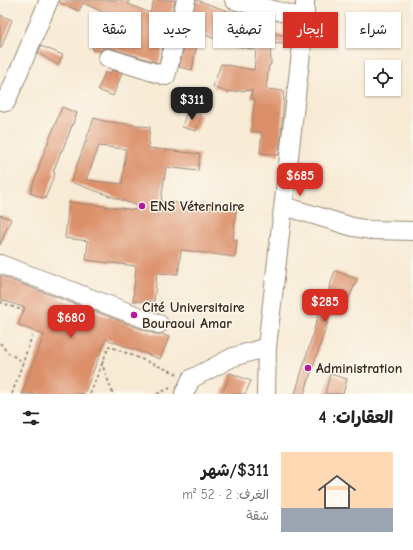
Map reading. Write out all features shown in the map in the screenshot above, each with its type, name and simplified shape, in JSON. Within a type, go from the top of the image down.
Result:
[{"type":"street","points":[[0,100],[6,102],[49,0]]},
{"type":"street","points":[[108,58],[166,76],[186,0]]},
{"type":"street","points":[[234,0],[283,12]]},
{"type":"street","points":[[305,0],[305,12]]},
{"type":"street","points":[[266,394],[267,347],[275,266],[284,206],[302,48]]},
{"type":"street","points":[[284,206],[353,227],[370,230],[413,231]]},
{"type":"street","points":[[0,264],[159,324]]},
{"type":"street","points":[[188,386],[233,357],[267,347]]},
{"type":"path","points":[[0,302],[24,311]]},
{"type":"path","points":[[12,394],[32,336]]},
{"type":"path","points":[[0,344],[7,352],[23,362]]},
{"type":"path","points":[[90,394],[109,346],[188,386]]},
{"type":"path","points":[[102,364],[113,394]]},
{"type":"building","points":[[59,0],[129,0],[128,4],[149,13],[149,48],[163,48],[159,63],[111,48],[141,48],[141,12],[101,12],[83,3],[79,11],[59,2]]},
{"type":"building","points":[[154,0],[175,0],[172,12],[150,12]]},
{"type":"building","points":[[196,0],[231,12],[213,12],[213,38],[205,35],[205,12],[193,12]]},
{"type":"building","points":[[0,15],[12,20],[1,48],[0,48]]},
{"type":"building","points":[[275,34],[283,35],[283,44],[275,43]]},
{"type":"building","points":[[41,46],[63,55],[58,65],[38,53]]},
{"type":"building","points":[[92,48],[105,48],[100,51],[92,50]]},
{"type":"building","points":[[184,48],[196,48],[192,70],[179,67]]},
{"type":"building","points":[[246,48],[270,48],[271,65],[269,65],[266,89],[284,91],[279,155],[260,153],[262,132],[251,131],[255,99],[251,98],[252,90],[226,92],[213,87],[221,64],[254,70],[256,50]]},
{"type":"building","points":[[112,70],[122,73],[113,96],[98,90],[105,72],[110,74]]},
{"type":"building","points":[[62,107],[77,113],[53,172],[55,173],[45,199],[30,193],[39,165]]},
{"type":"building","points":[[187,111],[201,115],[196,131],[182,127]]},
{"type":"building","points":[[94,118],[103,121],[150,127],[148,148],[200,154],[198,171],[166,167],[161,201],[236,210],[233,240],[237,240],[235,257],[183,250],[181,251],[178,274],[157,273],[154,302],[133,301],[136,266],[86,260],[88,241],[65,238],[69,202],[137,210],[138,206],[71,182]],"holes":[[[99,146],[126,149],[122,184],[86,180]]]},
{"type":"building","points":[[0,215],[11,219],[0,245]]},
{"type":"building","points":[[335,271],[357,279],[347,304],[335,300],[304,394],[295,394],[319,313],[321,313]]},
{"type":"building","points":[[0,276],[155,334],[162,334],[169,337],[160,359],[106,339],[84,394],[22,394],[44,335],[18,325],[25,308],[0,299]]},
{"type":"building","points":[[230,373],[251,381],[245,394],[222,394]]},
{"type":"building","points":[[330,374],[347,379],[343,394],[325,394]]},
{"type":"place","name":"ENS Véterinaire","points":[[142,206]]},
{"type":"place","name":"Cité Universitaire Bouraoui Amar","points":[[134,315]]},
{"type":"place","name":"Administration","points":[[308,368]]}]
